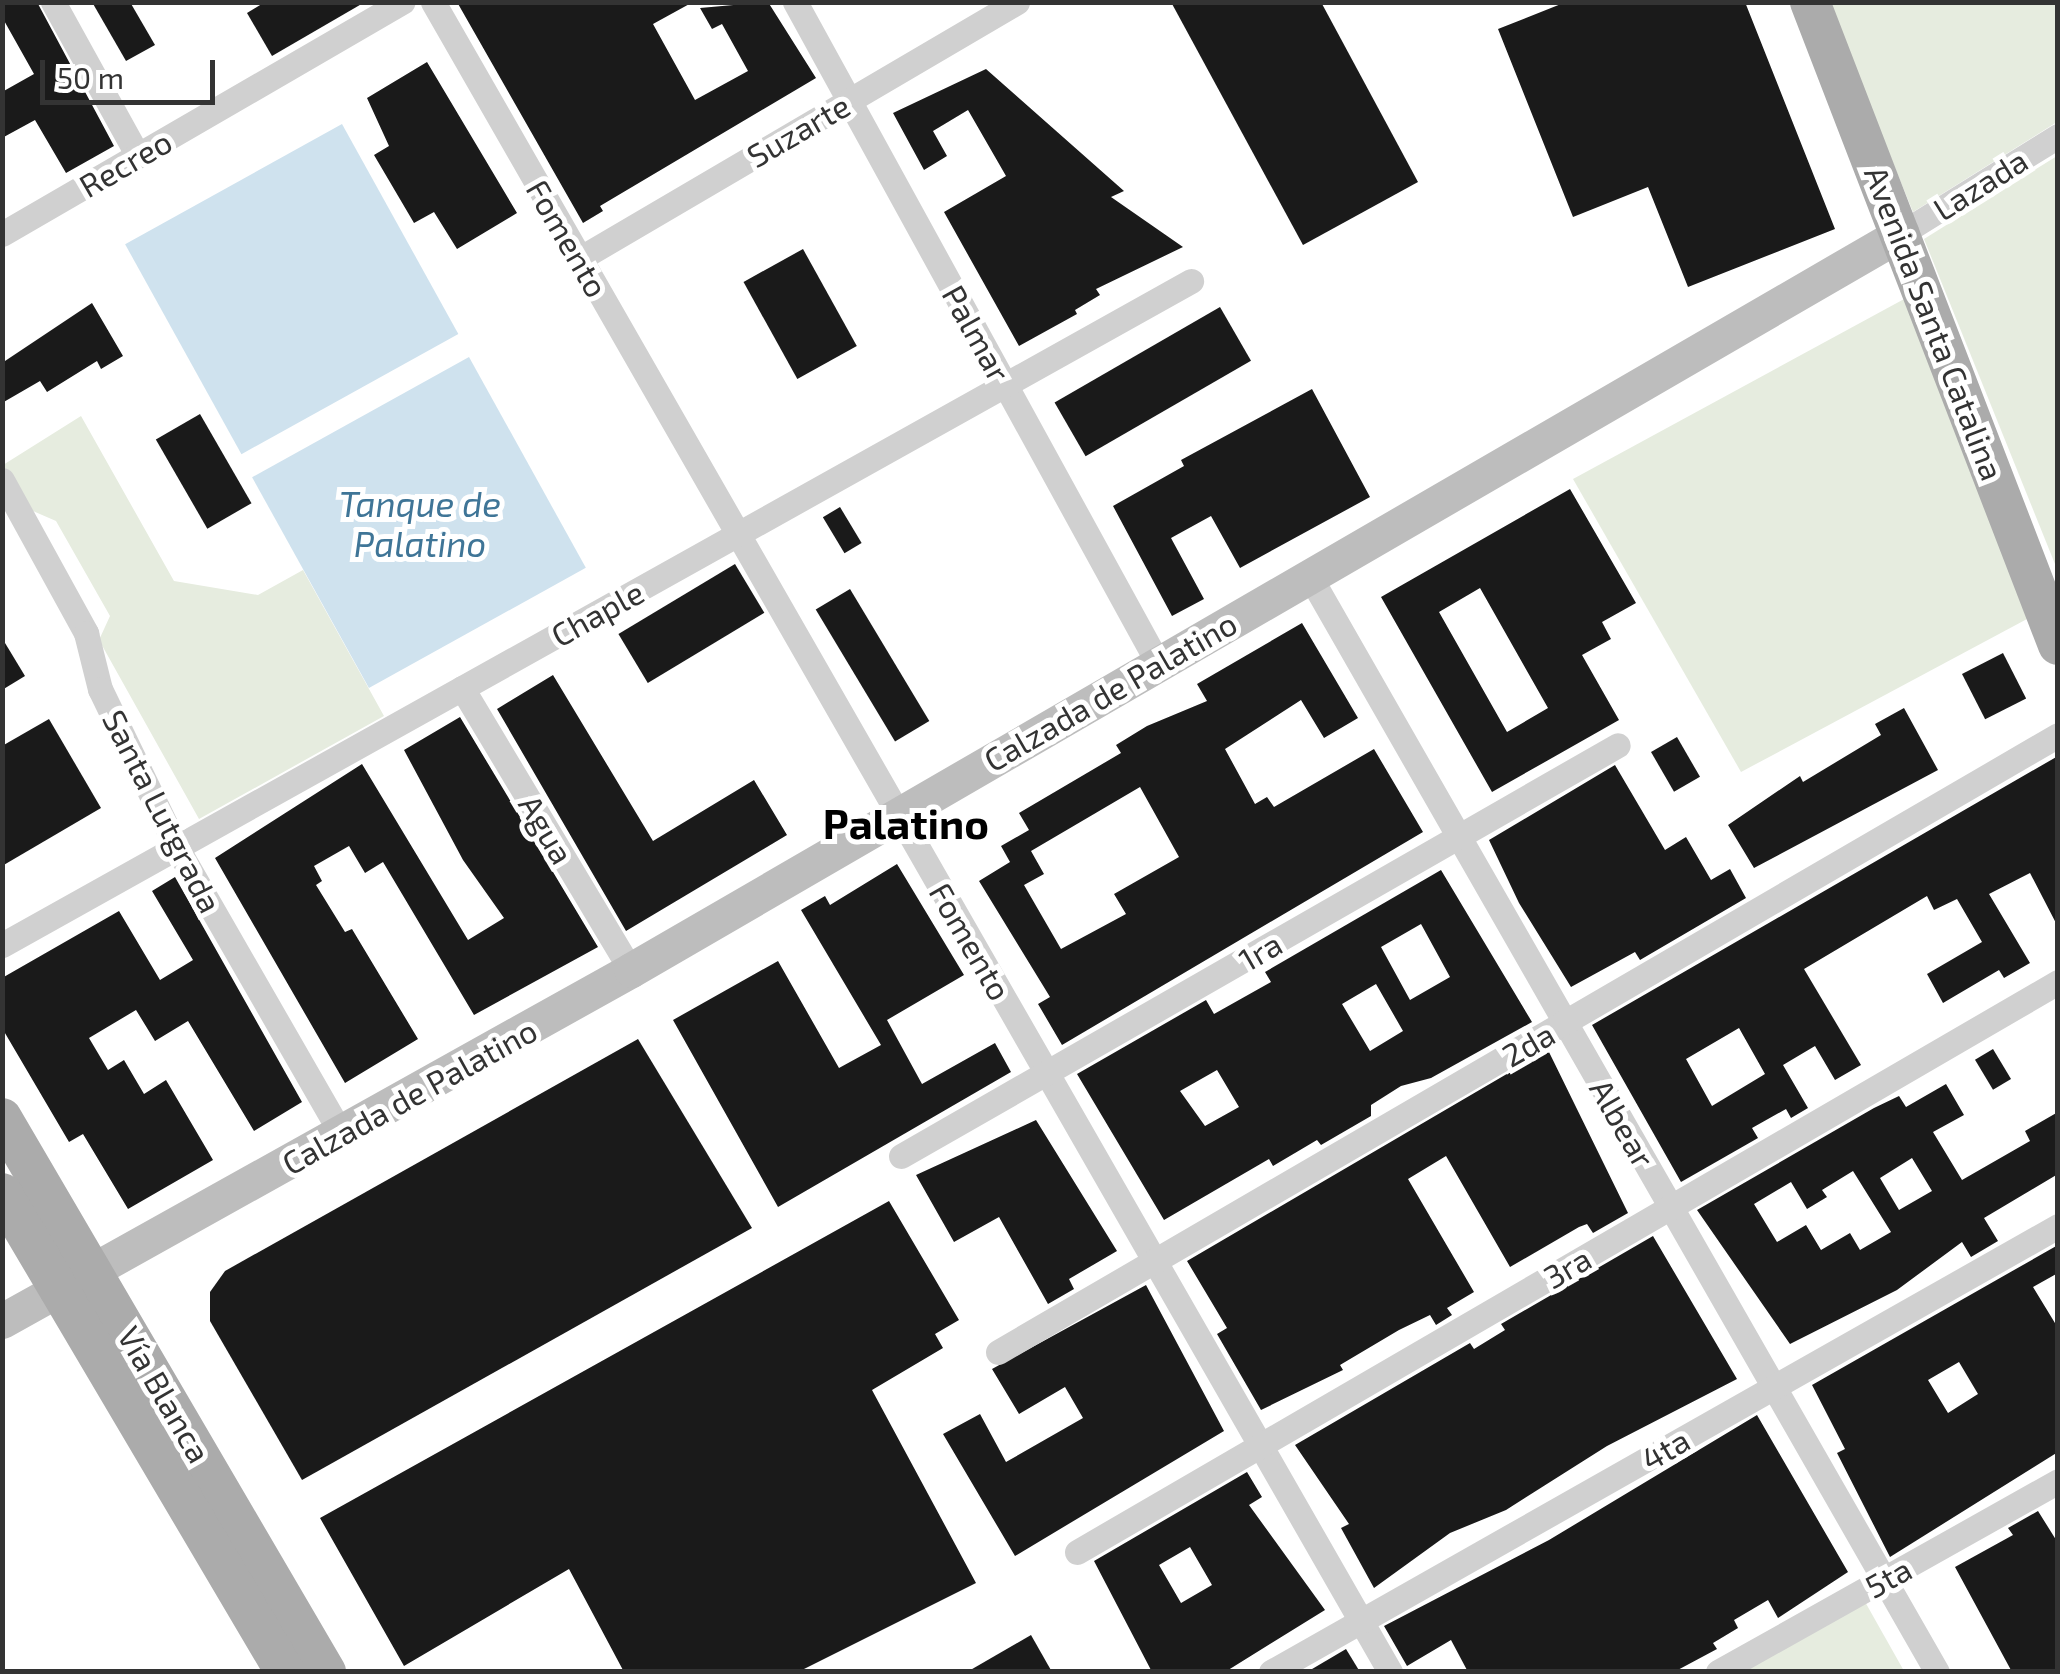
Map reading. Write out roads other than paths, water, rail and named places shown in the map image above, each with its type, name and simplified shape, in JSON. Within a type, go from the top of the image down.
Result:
[{"type":"main road","name":"Avenida Santa Catalina","points":[[1810,2],[2058,645]]},
{"type":"main road","name":"Vía Blanca","points":[[2,1118],[76,1279],[285,1672]]},
{"type":"main road","name":"Vía Blanca","points":[[2,1192],[76,1279],[326,1672]]},
{"type":"street","points":[[54,2],[138,156]]},
{"type":"street","name":"Recreo","points":[[2,234],[403,2]]},
{"type":"street","name":"Fomento","points":[[433,2],[1390,1672]]},
{"type":"street","name":"Palmar","points":[[796,2],[1158,663]]},
{"type":"street","name":"Suzarte","points":[[580,258],[1017,2]]},
{"type":"street","name":"Lazada","points":[[1902,233],[2058,136]]},
{"type":"street","name":"Calzada de Palatino","points":[[2,1322],[631,970],[1902,233]]},
{"type":"street","name":"Chaple","points":[[2,945],[1191,281]]},
{"type":"street","name":"Santa Lutgrada","points":[[2,480],[86,632],[100,689],[177,848],[342,1134]]},
{"type":"street","name":"Albear","points":[[1309,575],[1937,1672]]},
{"type":"street","name":"Agua","points":[[462,688],[631,970]]},
{"type":"street","name":"2da","points":[[998,1352],[2058,735]]},
{"type":"street","name":"1ra","points":[[901,1156],[1618,745]]},
{"type":"street","name":"3ra","points":[[1077,1552],[2058,982]]},
{"type":"street","name":"4ta","points":[[1271,1672],[2058,1226]]},
{"type":"street","name":"5ta","points":[[1718,1672],[2058,1481]]},
{"type":"water","name":"Tanque de Palatino","points":[[342,124],[458,334],[241,454],[125,244]]},
{"type":"water","name":"Tanque de Palatino","points":[[469,357],[586,568],[369,688],[252,477]]},
{"type":"district","name":"Palatino","points":[[906,822]]}]
